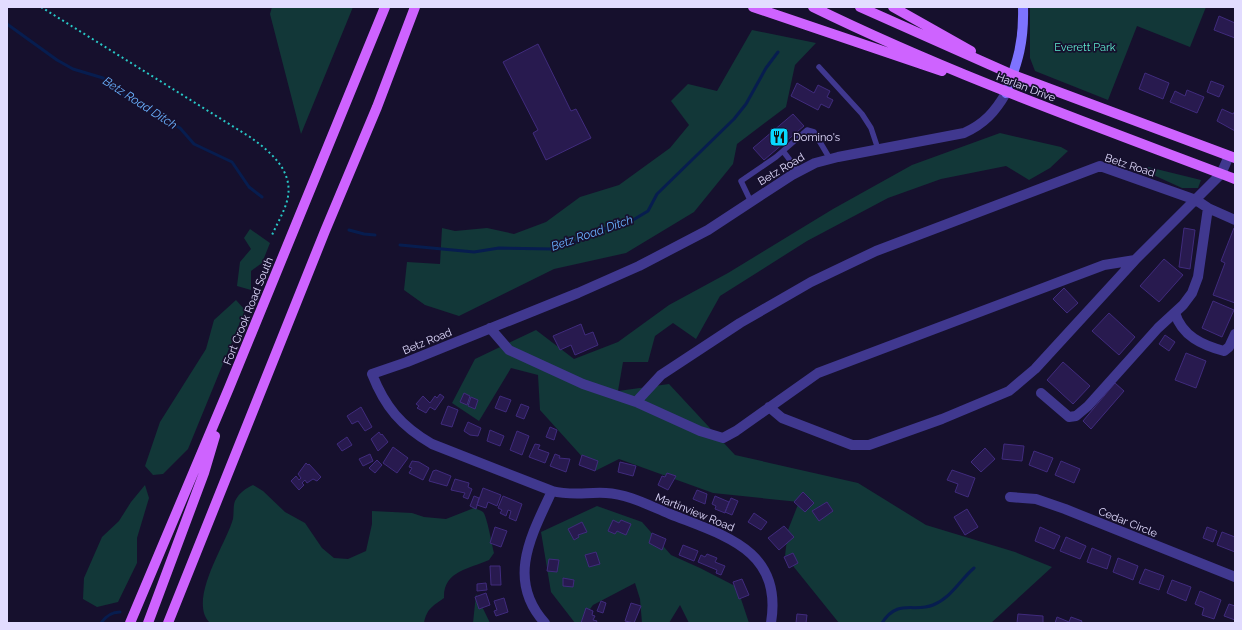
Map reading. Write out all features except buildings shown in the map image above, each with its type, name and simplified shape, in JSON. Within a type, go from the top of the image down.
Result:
[{"type":"main road","points":[[355,78],[379,7]]},
{"type":"main road","name":"Fort Crook Road South","points":[[130,623],[229,388],[385,7]]},
{"type":"main road","points":[[168,623],[325,232],[377,107],[415,7]]},
{"type":"main road","points":[[753,7],[1006,93]]},
{"type":"main road","name":"Harlan Drive","points":[[813,7],[850,25],[1006,93],[1235,179]]},
{"type":"main road","name":"Harlan Drive","points":[[860,7],[1013,75],[1232,157]]},
{"type":"main road","points":[[893,7],[1013,75]]},
{"type":"main road","points":[[148,623],[204,473],[229,388]]},
{"type":"street","name":"Betz Road","points":[[372,374],[406,362],[639,266],[708,230],[798,172],[830,159],[964,133],[978,127],[997,108],[1006,93],[1013,75],[1019,58],[1024,33],[1023,7]]},
{"type":"street","points":[[769,407],[782,418],[852,445],[869,445],[1009,392],[1035,369],[1135,260],[1221,174],[1232,157]]},
{"type":"street","name":"Betz Road","points":[[636,402],[661,375],[740,323],[811,282],[876,251],[1100,166],[1196,200]]},
{"type":"street","points":[[1196,200],[1208,208],[1235,220]]},
{"type":"street","points":[[1041,393],[1069,417],[1076,416],[1088,406],[1158,328],[1183,305],[1192,293],[1198,277],[1208,208]]},
{"type":"street","points":[[490,328],[509,350],[583,384],[636,402],[700,431],[723,438],[736,431],[818,373],[1104,265],[1135,260]]},
{"type":"street","points":[[1175,313],[1178,322],[1191,337],[1208,346],[1224,351],[1229,347],[1235,334]]},
{"type":"street","name":"Martinview Road","points":[[372,374],[383,399],[393,414],[414,434],[432,444],[552,491],[566,495],[607,493],[628,498],[731,538],[748,550],[766,571],[772,591],[773,608],[771,623]]},
{"type":"street","points":[[545,623],[535,613],[528,597],[524,579],[525,557],[552,491]]},
{"type":"street","name":"Cedar Circle","points":[[1010,497],[1036,500],[1064,509],[1235,577]]},
{"type":"lane","points":[[819,67],[862,114],[871,128],[878,149]]},
{"type":"lane","points":[[752,202],[741,182],[783,151],[807,130],[814,132],[830,159]]},
{"type":"lane","points":[[783,151],[798,172]]},
{"type":"path","points":[[41,7],[250,137],[270,152],[288,178],[287,200],[272,235]]},
{"type":"green space","points":[[272,7],[353,7],[301,134],[270,14]]},
{"type":"green space","name":"Everett Park","points":[[1030,7],[1206,7],[1190,47],[1137,26],[1108,100],[1035,71],[1030,58]]},
{"type":"green space","points":[[752,30],[816,43],[795,65],[786,107],[737,144],[733,164],[694,212],[626,253],[554,269],[459,316],[425,305],[404,290],[407,262],[440,264],[442,228],[455,231],[487,228],[514,234],[546,222],[580,197],[619,185],[670,148],[689,125],[671,101],[688,84],[717,91]]},
{"type":"green space","points":[[1000,133],[1061,147],[1068,151],[1050,168],[1029,180],[1006,166],[941,179],[888,198],[807,241],[720,296],[696,339],[673,323],[655,336],[648,362],[623,362],[618,391],[669,384],[735,455],[858,483],[926,525],[1015,552],[1052,567],[991,623],[839,623],[785,556],[788,530],[799,502],[713,493],[619,459],[595,471],[540,410],[538,375],[511,368],[479,421],[452,403],[475,359],[536,330],[574,359],[618,342],[669,305],[728,273],[833,209],[912,165]]},
{"type":"green space","points":[[1148,167],[1201,180],[1198,188],[1182,188],[1138,168]]},
{"type":"green space","points":[[250,229],[270,243],[262,263],[251,271],[251,290],[237,286],[240,262],[251,249],[244,238]]},
{"type":"green space","points":[[236,300],[245,310],[188,449],[163,474],[153,475],[145,466],[160,422],[206,349],[214,320]]},
{"type":"green space","points":[[145,485],[149,498],[137,538],[137,563],[118,602],[97,607],[83,599],[84,578],[102,537],[119,521],[131,502]]},
{"type":"green space","points":[[253,485],[263,491],[285,512],[305,523],[322,548],[334,558],[348,559],[366,551],[372,524],[372,511],[412,513],[424,517],[446,519],[474,508],[482,511],[485,515],[494,553],[489,560],[459,572],[453,576],[445,589],[444,598],[434,605],[429,611],[424,623],[210,623],[204,613],[203,601],[205,587],[233,519],[235,501],[243,491]]},
{"type":"green space","points":[[597,506],[642,522],[671,555],[737,587],[749,623],[689,623],[680,605],[669,623],[642,623],[640,599],[635,583],[593,605],[580,623],[575,623],[551,592],[541,532]]},
{"type":"green space","points":[[476,594],[490,623],[473,623]]},
{"type":"waterway","name":"Betz Road Ditch","points":[[7,24],[57,60],[73,69],[103,78],[125,96],[180,128],[194,144],[232,162],[249,187],[262,197]]},
{"type":"waterway","name":"Betz Road Ditch","points":[[400,245],[474,252],[499,248],[553,249],[576,242],[599,230],[628,223],[648,211],[657,194],[734,119],[746,104],[766,68],[778,52]]},
{"type":"waterway","name":"Betz Road Ditch","points":[[349,230],[375,235]]},
{"type":"waterway","points":[[882,623],[888,615],[900,608],[926,607],[939,602],[945,598],[974,568]]},
{"type":"waterway","points":[[101,623],[109,615],[120,612]]},
{"type":"place","name":"Domino's","points":[[779,137]]}]
